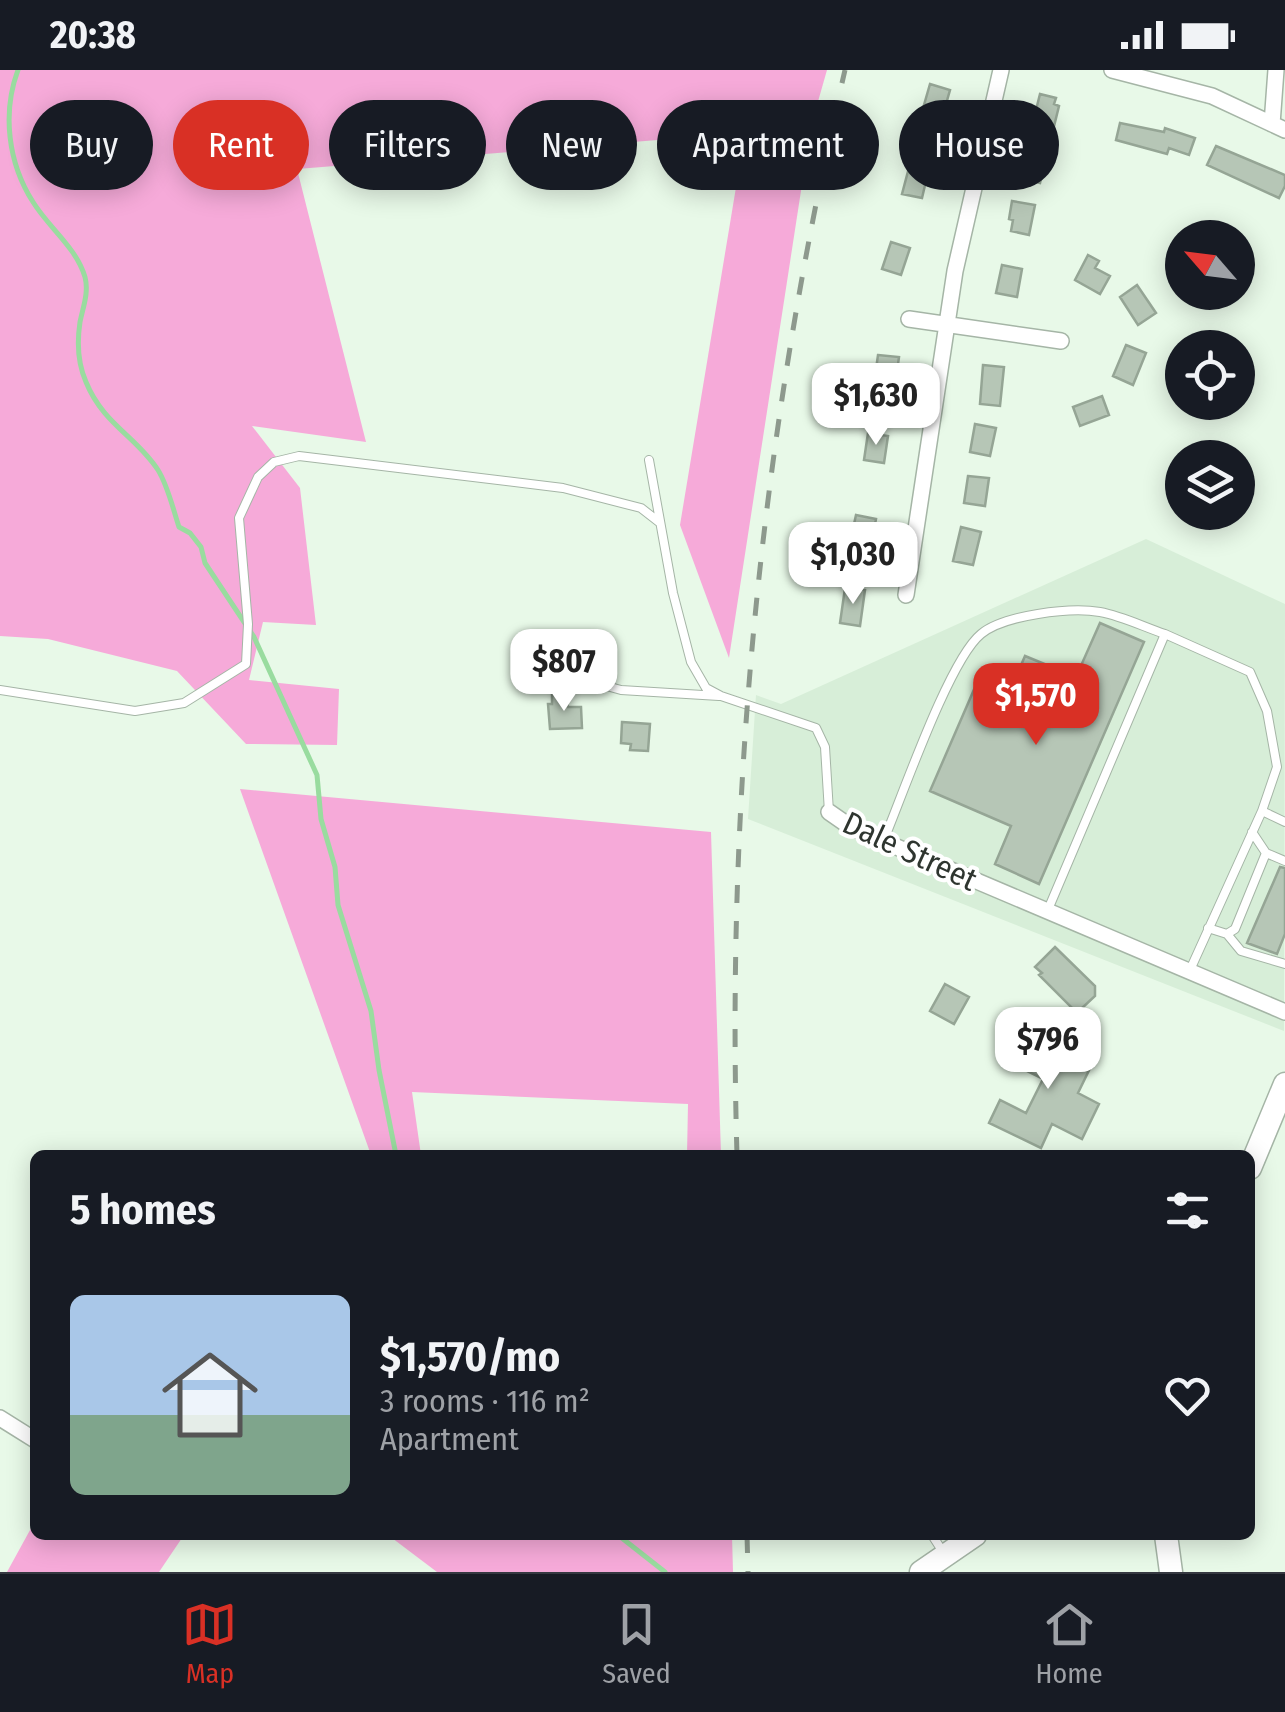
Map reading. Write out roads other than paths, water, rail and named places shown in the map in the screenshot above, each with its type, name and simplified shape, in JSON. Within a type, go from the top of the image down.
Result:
[{"type":"main road","points":[[1255,1156],[1285,1084]]},
{"type":"main road","points":[[921,1572],[968,1540]]},
{"type":"main road","points":[[1167,1540],[1171,1572]]},
{"type":"street","points":[[906,595],[955,272],[1001,70]]},
{"type":"street","points":[[1112,70],[1212,96],[1279,127],[1276,70]]},
{"type":"street","points":[[909,319],[1061,341]]},
{"type":"street","name":"Dale Street","points":[[829,812],[852,828],[1285,1012]]},
{"type":"street","points":[[0,1418],[30,1437]]},
{"type":"lane","points":[[0,690],[136,711],[184,703],[246,664],[248,624],[239,518],[258,477],[274,462],[298,456],[564,488],[640,508],[659,522]]},
{"type":"lane","points":[[649,460],[691,662],[706,688],[721,696]]},
{"type":"lane","points":[[884,842],[962,657],[982,633],[1018,617],[1099,612],[1166,634],[1250,672],[1267,712],[1277,767],[1262,811],[1188,973]]},
{"type":"lane","points":[[1047,912],[1166,634]]},
{"type":"lane","points":[[570,676],[621,690],[721,696]]},
{"type":"lane","name":"Dale Street","points":[[721,696],[816,728],[825,747],[829,812]]},
{"type":"lane","points":[[1262,811],[1285,822]]},
{"type":"lane","points":[[1252,832],[1266,853],[1285,860]]},
{"type":"lane","points":[[1227,934],[1235,929],[1266,853]]},
{"type":"lane","points":[[1208,928],[1227,934],[1241,950],[1285,964]]},
{"type":"lane","points":[[935,1540],[945,1556]]},
{"type":"waterway","points":[[18,70],[10,103],[13,154],[33,202],[75,256],[85,277],[78,345],[86,382],[101,409],[158,470],[179,527],[201,547],[205,563],[254,637],[317,775],[321,819],[335,867],[338,905],[371,1011],[395,1150]]},
{"type":"waterway","points":[[624,1540],[665,1572]]},
{"type":"railway","points":[[737,1150],[738,882],[744,745],[756,609],[792,338],[845,70]]},
{"type":"railway","points":[[747,1540],[748,1572]]}]
